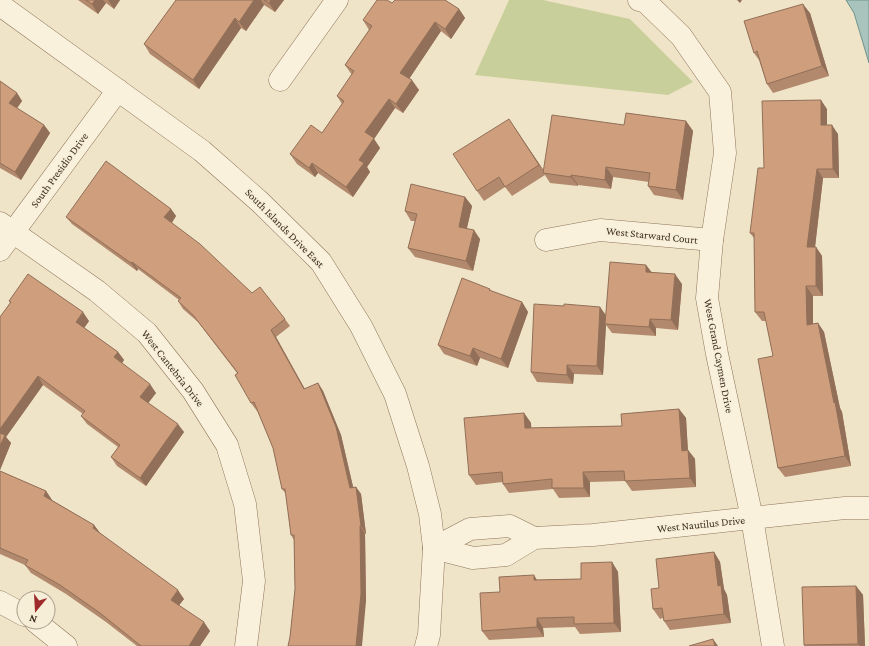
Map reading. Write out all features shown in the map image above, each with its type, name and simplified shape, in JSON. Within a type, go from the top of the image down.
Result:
[{"type":"street","points":[[280,80],[337,0]]},
{"type":"street","name":"West Grand Caymen Drive","points":[[639,0],[646,2],[680,36],[720,92],[726,153],[712,240],[707,298],[717,354],[752,518],[773,646]]},
{"type":"street","name":"South Islands Drive East","points":[[0,5],[202,152],[260,202],[321,262],[361,326],[396,394],[418,466],[430,514],[434,548],[429,635],[426,646]]},
{"type":"street","name":"South Presidio Drive","points":[[0,250],[7,228],[118,90]]},
{"type":"street","name":"West Cantebria Drive","points":[[7,228],[97,291],[147,333],[193,391],[227,445],[245,504],[254,581],[246,646]]},
{"type":"street","name":"West Starward Court","points":[[546,240],[600,230],[712,240]]},
{"type":"street","name":"West Nautilus Drive","points":[[434,548],[473,558],[506,555],[534,538],[593,535],[845,508],[869,508]]},
{"type":"street","name":"West Nautilus Drive","points":[[434,548],[470,529],[510,526],[534,538]]},
{"type":"street","points":[[0,602],[16,611]]},
{"type":"street","points":[[46,630],[66,646]]},
{"type":"green space","points":[[509,0],[543,0],[630,19],[693,82],[668,95],[475,75]]},
{"type":"water","points":[[846,0],[869,0],[869,63],[854,13]]},
{"type":"building","points":[[86,0],[95,0],[92,4]]},
{"type":"building","points":[[176,0],[254,0],[239,22],[235,18],[193,80],[144,44]]},
{"type":"building","points":[[264,0],[271,0],[269,3]]},
{"type":"building","points":[[377,0],[387,0],[392,3],[395,0],[445,0],[459,9],[445,29],[435,22],[400,73],[412,80],[396,104],[389,99],[365,132],[374,138],[359,160],[364,163],[346,187],[312,163],[309,168],[290,154],[311,125],[322,133],[344,101],[337,96],[354,71],[345,65],[372,26],[363,20]]},
{"type":"building","points":[[803,4],[822,66],[767,84],[757,51],[754,53],[744,21]]},
{"type":"building","points":[[0,81],[17,93],[9,103],[44,125],[15,172],[0,163]]},
{"type":"building","points":[[821,100],[821,125],[832,125],[833,169],[817,169],[807,247],[816,247],[816,286],[806,286],[807,325],[818,323],[845,456],[778,468],[758,359],[773,356],[764,312],[755,312],[754,233],[750,233],[758,168],[764,168],[762,101]]},
{"type":"building","points":[[626,113],[686,121],[676,190],[648,186],[650,173],[606,167],[605,180],[543,173],[552,115],[624,125]]},
{"type":"building","points":[[509,119],[539,165],[505,187],[499,177],[477,191],[453,154]]},
{"type":"building","points":[[106,161],[171,209],[164,217],[200,244],[252,293],[260,287],[285,319],[271,330],[304,389],[318,383],[336,427],[350,488],[356,487],[361,526],[361,594],[356,646],[288,646],[295,589],[294,535],[291,535],[285,489],[282,489],[273,448],[254,402],[251,403],[235,375],[238,373],[193,315],[178,301],[181,298],[132,262],[131,263],[66,217]]},
{"type":"building","points":[[411,184],[465,197],[459,227],[474,230],[466,261],[408,248],[417,214],[405,211]]},
{"type":"building","points":[[610,262],[646,265],[646,272],[675,274],[671,320],[650,319],[649,327],[605,324]]},
{"type":"building","points":[[28,274],[83,312],[76,322],[118,352],[114,357],[150,384],[140,397],[178,424],[140,478],[111,457],[120,445],[81,416],[85,411],[38,376],[0,429],[0,317]]},
{"type":"building","points":[[462,278],[522,302],[501,359],[473,348],[470,356],[438,345]]},
{"type":"building","points":[[534,304],[564,306],[564,304],[600,307],[597,366],[567,365],[567,375],[531,372]]},
{"type":"building","points":[[679,409],[682,451],[688,450],[690,478],[625,481],[624,471],[583,472],[584,488],[552,488],[552,479],[503,484],[502,472],[469,475],[464,418],[524,413],[525,428],[622,426],[621,414]]},
{"type":"building","points":[[0,433],[5,435],[0,446]]},
{"type":"building","points":[[0,471],[46,491],[44,496],[94,525],[93,528],[178,590],[171,600],[204,622],[189,646],[141,646],[100,613],[60,585],[25,565],[28,560],[0,548]]},
{"type":"building","points":[[714,552],[718,586],[721,585],[724,614],[664,621],[662,608],[653,609],[651,589],[659,588],[656,559]]},
{"type":"building","points":[[612,562],[614,623],[574,624],[574,617],[537,618],[537,627],[482,631],[480,593],[500,592],[499,577],[534,575],[534,580],[581,579],[581,563]]},
{"type":"building","points":[[856,586],[858,644],[804,645],[802,587]]},
{"type":"building","points":[[713,639],[715,646],[689,646]]}]
